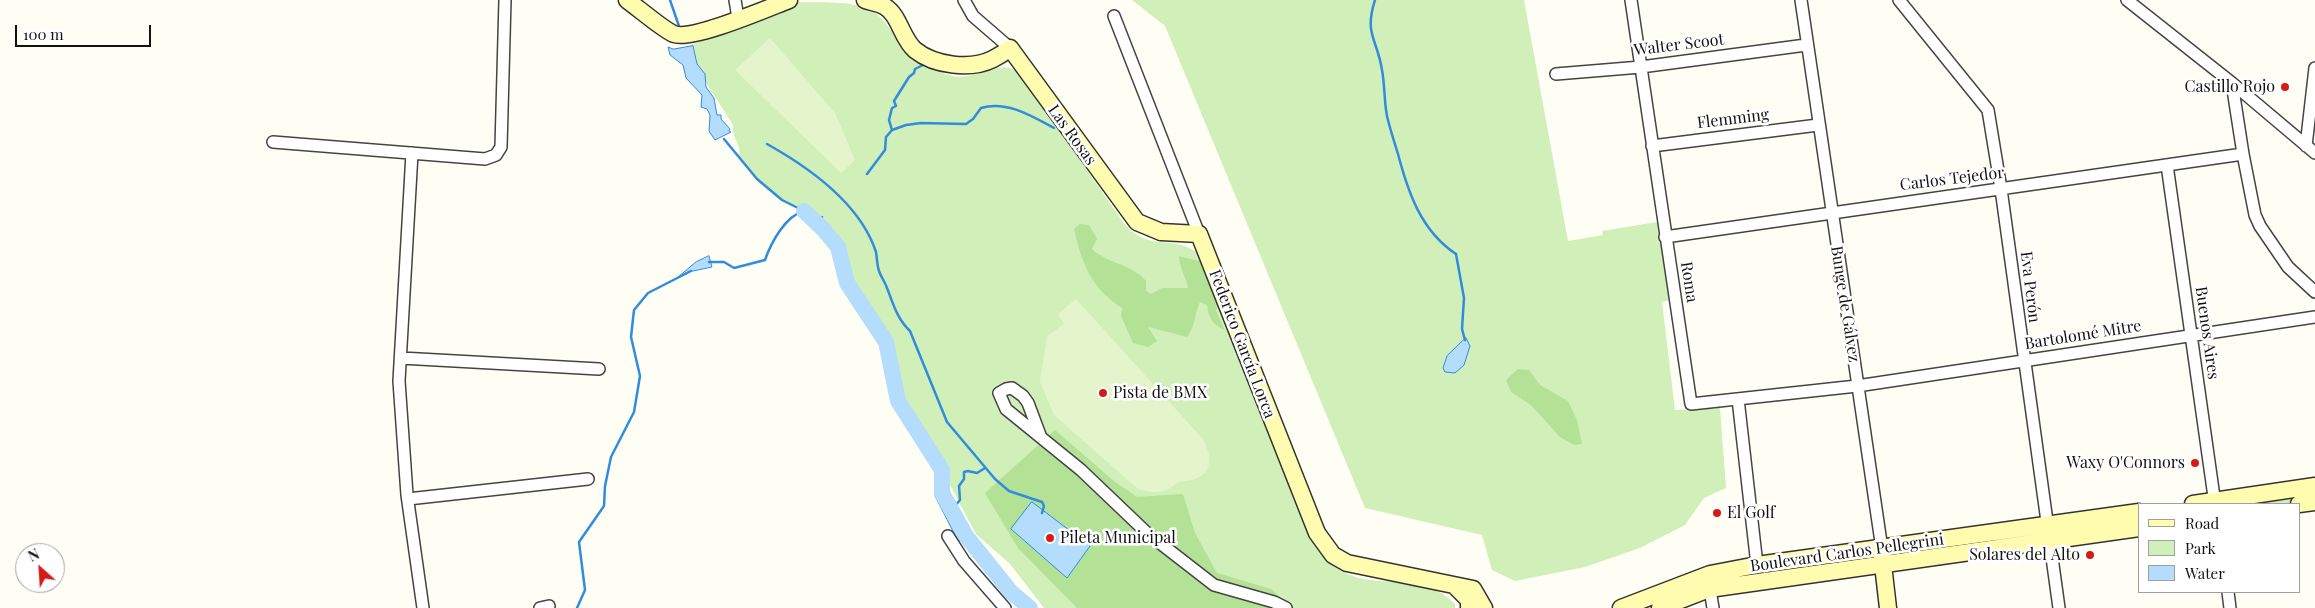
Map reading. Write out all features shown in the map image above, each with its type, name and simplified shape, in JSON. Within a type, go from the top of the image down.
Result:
[{"type":"street","points":[[627,0],[669,32],[682,36],[707,30],[789,0]]},
{"type":"street","points":[[735,0],[738,18]]},
{"type":"street","points":[[865,0],[883,6],[892,12],[904,36],[915,50],[946,63],[972,65],[993,59],[1010,48]]},
{"type":"street","name":"Las Rosas","points":[[964,0],[973,16],[1010,48],[1137,222],[1160,232],[1199,234]]},
{"type":"street","name":"Roma","points":[[1632,0],[1690,404],[1857,386]]},
{"type":"street","name":"Bunge de Gálvez","points":[[1801,0],[1888,608]]},
{"type":"street","name":"Eva Perón","points":[[1899,0],[1988,110],[2001,189],[2058,608]]},
{"type":"street","points":[[2127,0],[2232,83],[2311,149]]},
{"type":"street","points":[[273,142],[486,159],[496,156],[502,146],[507,1]]},
{"type":"street","name":"Federico García Lorca","points":[[1114,16],[1323,544],[1333,555],[1347,564],[1450,583],[1472,589],[1484,608]]},
{"type":"street","name":"Walter Scoot","points":[[1556,74],[1641,67],[1806,45]]},
{"type":"street","points":[[2311,149],[2315,68]]},
{"type":"street","points":[[2232,83],[2242,154],[2260,226],[2288,266],[2315,292]]},
{"type":"street","name":"Flemming","points":[[1652,146],[1818,125]]},
{"type":"street","points":[[412,153],[399,381],[408,499],[423,608]]},
{"type":"street","name":"Carlos Tejedor","points":[[1665,237],[1831,211],[2167,165],[2227,154],[2242,154]]},
{"type":"street","name":"Buenos Aires","points":[[2167,165],[2215,503]]},
{"type":"street","name":"Bartolomé Mitre","points":[[1857,386],[2190,334],[2315,317]]},
{"type":"street","points":[[401,358],[599,369]]},
{"type":"street","points":[[1040,434],[1028,402],[1023,396],[1012,388],[999,393],[1001,402],[1006,409],[1040,434],[1147,534],[1214,585],[1274,602],[1286,608]]},
{"type":"street","points":[[1738,399],[1757,565]]},
{"type":"street","points":[[408,499],[588,479]]},
{"type":"street","points":[[2215,503],[2315,486]]},
{"type":"street","points":[[2300,504],[2315,502]]},
{"type":"street","name":"Boulevard Carlos Pellegrini","points":[[1660,608],[1709,582],[2048,533],[2138,512]]},
{"type":"street","name":"Boulevard Carlos Pellegrini","points":[[2048,533],[2138,528]]},
{"type":"street","points":[[948,536],[964,562],[1002,607]]},
{"type":"street","name":"Boulevard Carlos Pellegrini","points":[[1621,608],[1709,582],[1757,565],[1882,557]]},
{"type":"street","points":[[1709,582],[1713,608]]},
{"type":"street","name":"Federico García Lorca","points":[[1450,583],[1464,592],[1470,600],[1469,608]]},
{"type":"street","points":[[2228,593],[2230,608]]},
{"type":"green space","points":[[1132,0],[1524,0],[1568,241],[1603,235],[1602,231],[1657,222],[1670,300],[1662,302],[1675,410],[1720,408],[1726,488],[1704,498],[1685,525],[1640,548],[1585,567],[1515,581],[1492,570],[1482,535],[1365,508],[1165,26]]},
{"type":"green space","points":[[799,2],[845,3],[871,10],[883,20],[909,52],[928,66],[942,73],[959,77],[1002,67],[1018,72],[1126,226],[1144,239],[1179,244],[1197,253],[1309,535],[1323,556],[1337,569],[1357,577],[1428,587],[1441,593],[1455,604],[1455,608],[1044,608],[1010,564],[976,534],[942,470],[898,401],[886,342],[847,283],[838,247],[802,208],[782,200],[757,179],[739,156],[740,152],[733,125],[684,48]]},
{"type":"green space","points":[[770,38],[835,113],[855,160],[841,173],[735,70]]},
{"type":"green space","points":[[1080,224],[1089,225],[1097,239],[1092,249],[1105,258],[1127,267],[1140,275],[1146,281],[1146,291],[1151,294],[1162,288],[1188,288],[1179,256],[1203,262],[1219,302],[1216,311],[1225,330],[1214,323],[1210,317],[1207,305],[1200,302],[1192,328],[1187,337],[1148,327],[1157,341],[1148,347],[1133,343],[1121,316],[1122,308],[1103,292],[1089,274],[1074,229]]},
{"type":"green space","name":"Pista de BMX","points":[[1076,299],[1202,438],[1209,455],[1209,463],[1203,474],[1189,481],[1178,482],[1164,491],[1149,492],[1138,489],[1054,415],[1040,382],[1047,336],[1064,324],[1058,314]]},
{"type":"green space","points":[[1518,369],[1529,370],[1540,385],[1568,401],[1577,420],[1582,444],[1574,445],[1560,437],[1531,405],[1511,392],[1506,380]]},
{"type":"green space","points":[[1055,430],[1115,482],[1137,497],[1183,494],[1195,533],[1217,573],[1271,589],[1293,608],[1077,608],[1018,548],[985,493]]},
{"type":"green space","points":[[2315,487],[2294,503],[2222,503]]},
{"type":"water","points":[[693,46],[697,64],[705,74],[706,87],[714,98],[717,115],[721,115],[721,119],[731,132],[715,140],[709,131],[710,115],[707,109],[701,107],[702,95],[686,78],[683,65],[670,55],[668,47],[673,49]]},
{"type":"water","points":[[709,256],[712,267],[688,272],[678,277],[696,262]]},
{"type":"water","points":[[1466,338],[1470,346],[1464,365],[1455,373],[1445,372],[1443,368],[1447,356]]},
{"type":"water","points":[[948,492],[971,533],[958,541],[935,496]]},
{"type":"water","name":"Pileta Municipal","points":[[1032,502],[1090,546],[1067,578],[1011,529]]},
{"type":"waterway","points":[[670,0],[680,29]]},
{"type":"waterway","points":[[1375,0],[1371,29],[1380,59],[1389,126],[1406,182],[1418,210],[1434,234],[1456,254],[1464,298],[1462,329],[1465,340]]},
{"type":"waterway","points":[[867,174],[885,150],[886,137],[892,130],[889,120],[892,108],[896,106],[894,101],[915,69],[923,65]]},
{"type":"waterway","points":[[892,130],[906,125],[921,123],[966,124],[973,119],[981,108],[990,106],[1019,110],[1054,128]]},
{"type":"waterway","points":[[724,139],[757,179],[782,200],[804,211]]},
{"type":"waterway","points":[[767,144],[800,164],[832,189],[858,218],[876,252],[880,273],[893,305],[910,331],[947,422],[995,479],[1009,491],[1042,502],[1044,506],[1042,513]]},
{"type":"waterway","points":[[709,262],[724,262],[734,268],[765,260],[775,238],[785,224],[791,218],[804,211]]},
{"type":"waterway","points":[[804,211],[838,247],[847,283],[886,342],[898,401],[942,470],[942,493],[966,536],[1011,592],[1030,608]]},
{"type":"waterway","points":[[822,217],[820,221],[823,229]]},
{"type":"waterway","points":[[577,608],[585,590],[579,542],[604,506],[605,486],[611,457],[634,412],[640,376],[631,337],[634,310],[648,293],[691,271]]},
{"type":"waterway","points":[[954,507],[960,500],[959,486],[964,479],[964,472],[977,473],[985,468]]},
{"type":"place","name":"Castillo Rojo","points":[[2285,87]]},
{"type":"place","name":"Pista de BMX","points":[[1103,393]]},
{"type":"place","name":"Waxy O'Connors","points":[[2195,463]]},
{"type":"place","name":"El Golf","points":[[1717,513]]},
{"type":"place","name":"Pileta Municipal","points":[[1050,538]]},
{"type":"place","name":"Solares del Alto","points":[[2090,555]]}]
